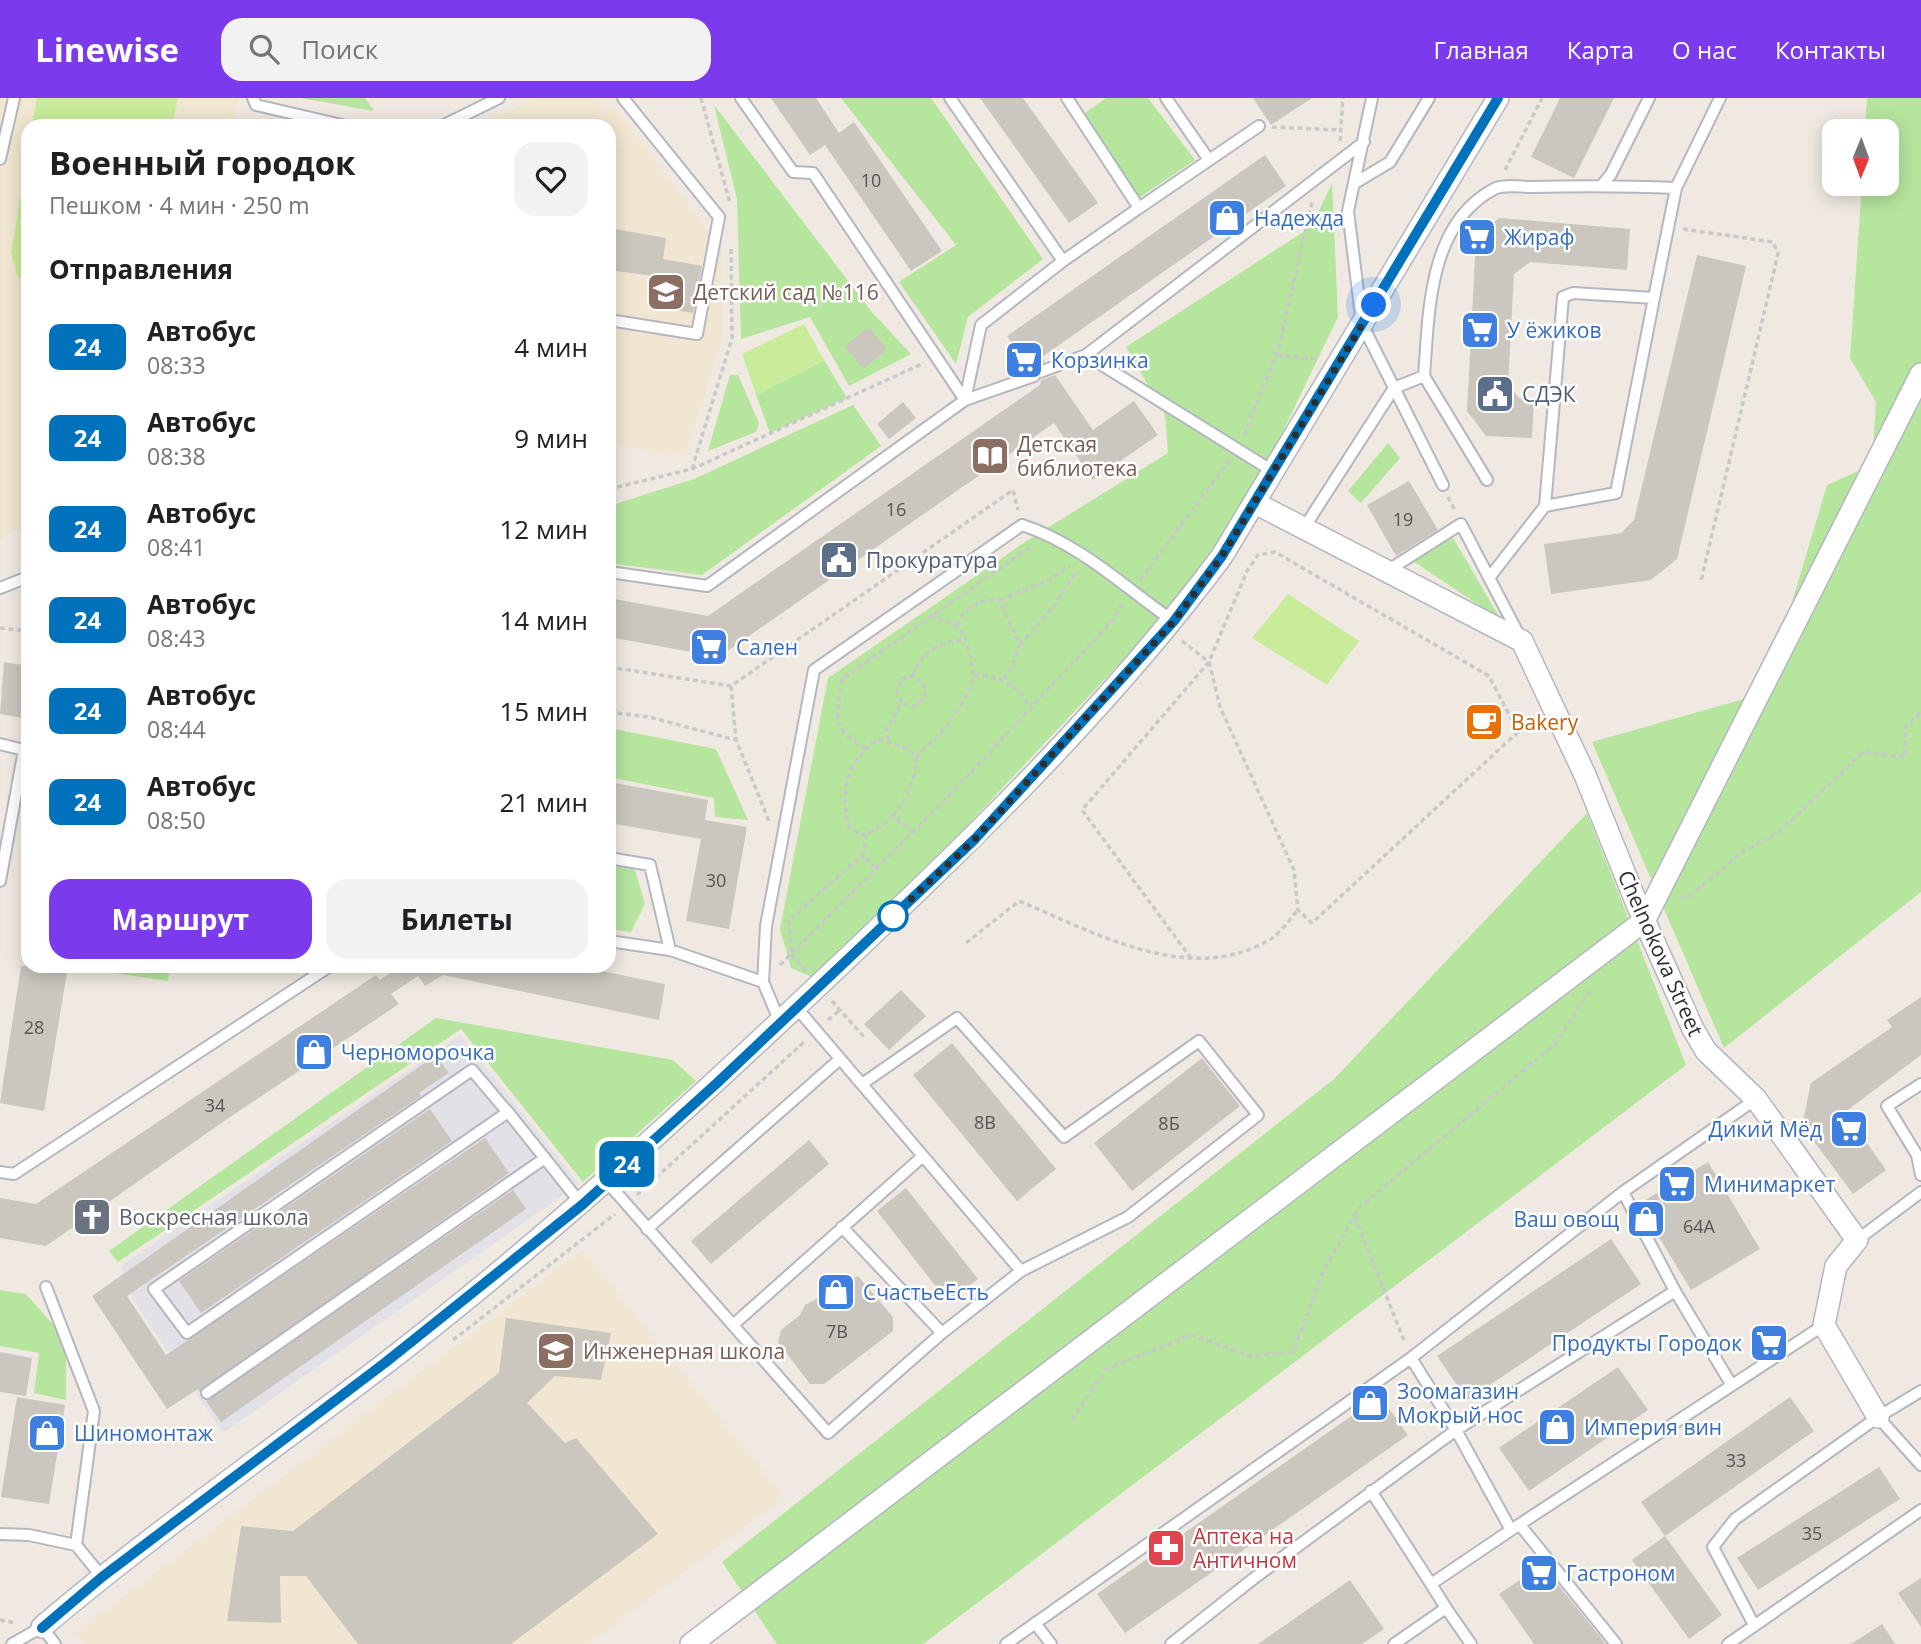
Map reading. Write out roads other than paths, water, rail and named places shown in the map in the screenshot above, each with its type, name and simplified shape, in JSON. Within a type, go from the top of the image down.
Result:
[{"type":"street","points":[[49,1636],[102,1577],[386,1362],[582,1205],[975,839],[1170,625],[1222,556],[1498,98]]},
{"type":"street","points":[[691,1644],[1644,921],[1921,374]]},
{"type":"street","points":[[1255,503],[1522,641]]},
{"type":"street","name":"Chelnokova Street","points":[[1522,641],[1585,775],[1644,921],[1706,1051],[1756,1099],[1857,1240]]},
{"type":"street","points":[[1857,1240],[1836,1266],[1824,1325],[1878,1417]]},
{"type":"lane","points":[[0,159],[14,98]]},
{"type":"lane","points":[[253,98],[256,105],[316,119]]},
{"type":"lane","points":[[456,119],[499,98]]},
{"type":"lane","points":[[616,321],[697,334],[719,217],[623,98]]},
{"type":"lane","points":[[741,98],[793,172],[813,173],[965,400]]},
{"type":"lane","points":[[950,98],[1063,261]]},
{"type":"lane","points":[[1068,98],[1139,208]]},
{"type":"lane","points":[[1166,98],[1209,160]]},
{"type":"lane","points":[[1373,98],[1348,211],[1362,324],[1443,485]]},
{"type":"lane","points":[[1355,184],[1390,163],[1429,98]]},
{"type":"lane","points":[[1602,185],[1611,174],[1649,98]]},
{"type":"lane","points":[[1545,506],[1616,493],[1676,188],[1720,98]]},
{"type":"lane","points":[[965,400],[981,325],[1063,261],[1259,126]]},
{"type":"lane","points":[[616,573],[707,586],[965,400],[1086,355],[1364,142]]},
{"type":"lane","points":[[1487,480],[1424,376],[1433,276],[1448,240],[1466,210],[1496,188],[1602,185],[1676,188]]},
{"type":"lane","points":[[1489,578],[1545,506],[1563,297],[1573,293],[1654,298]]},
{"type":"lane","points":[[1086,355],[1237,452],[1274,472]]},
{"type":"lane","points":[[1304,528],[1394,388],[1424,376]]},
{"type":"lane","name":"Chelnokova Street","points":[[1387,571],[1461,524],[1522,641]]},
{"type":"lane","points":[[780,1022],[763,982],[766,926],[814,670],[1022,525],[1055,536],[1104,568],[1170,625]]},
{"type":"lane","points":[[0,588],[21,580]]},
{"type":"lane","points":[[0,744],[21,749]]},
{"type":"lane","points":[[0,881],[21,767]]},
{"type":"lane","points":[[15,801],[21,801]]},
{"type":"lane","points":[[616,859],[650,865],[670,950]]},
{"type":"lane","points":[[616,942],[670,950],[763,982]]},
{"type":"lane","points":[[0,1172],[14,1174],[319,973]]},
{"type":"lane","points":[[796,1007],[1021,1270]]},
{"type":"lane","points":[[607,1182],[828,1433],[942,1333],[1021,1270],[1128,1217],[1258,1115],[1199,1041],[1063,1137],[957,1018],[862,1084]]},
{"type":"lane","points":[[647,1229],[840,1059]]},
{"type":"lane","points":[[508,1112],[187,1334],[154,1289],[472,1070],[508,1112],[582,1205]]},
{"type":"lane","points":[[1921,1084],[1887,1106],[1919,1154],[1921,1175]]},
{"type":"lane","points":[[1006,1644],[1411,1358],[1623,1192],[1756,1099]]},
{"type":"lane","points":[[733,1325],[923,1156]]},
{"type":"lane","points":[[207,1394],[545,1158]]},
{"type":"lane","points":[[1623,1192],[1675,1291],[1731,1384]]},
{"type":"lane","points":[[1857,1240],[1921,1192]]},
{"type":"lane","points":[[842,1227],[942,1333]]},
{"type":"lane","points":[[46,1287],[94,1411],[76,1545]]},
{"type":"lane","points":[[1171,1644],[1371,1491],[1456,1430],[1675,1291]]},
{"type":"lane","points":[[1431,1584],[1824,1325]]},
{"type":"lane","points":[[1411,1358],[1516,1528],[1616,1644]]},
{"type":"lane","points":[[1754,1625],[1713,1547],[1735,1519],[1878,1417],[1921,1391]]},
{"type":"lane","points":[[1878,1417],[1921,1465]]},
{"type":"lane","points":[[1371,1491],[1471,1644]]},
{"type":"lane","points":[[1728,1644],[1921,1510]]},
{"type":"lane","points":[[0,1534],[29,1535],[76,1545],[102,1577]]},
{"type":"lane","points":[[1394,1644],[1446,1608]]},
{"type":"lane","points":[[1035,1623],[1051,1644]]},
{"type":"lane","points":[[12,1644],[49,1636]]},
{"type":"place","name":"Надежда","points":[[1227,218]]},
{"type":"place","name":"Жираф","points":[[1477,237]]},
{"type":"place","name":"Детский сад №116","points":[[666,292]]},
{"type":"place","name":"У ёжиков","points":[[1480,330]]},
{"type":"place","name":"Корзинка","points":[[1024,360]]},
{"type":"place","name":"СДЭК","points":[[1495,394]]},
{"type":"place","name":"Детская библиотека","points":[[990,456]]},
{"type":"place","name":"Прокуратура","points":[[839,560]]},
{"type":"place","name":"Сален","points":[[709,647]]},
{"type":"place","name":"Bakery","points":[[1484,722]]},
{"type":"place","name":"Черноморочка","points":[[314,1052]]},
{"type":"place","name":"Дикий Мёд","points":[[1849,1129]]},
{"type":"place","name":"Минимаркет","points":[[1677,1184]]},
{"type":"place","name":"Воскресная школа","points":[[92,1217]]},
{"type":"place","name":"Ваш овощ","points":[[1646,1219]]},
{"type":"place","name":"СчастьеЕсть","points":[[836,1292]]},
{"type":"place","name":"Продукты Городок","points":[[1769,1343]]},
{"type":"place","name":"Инженерная школа","points":[[556,1351]]},
{"type":"place","name":"Зоомагазин Мокрый нос","points":[[1370,1403]]},
{"type":"place","name":"Империя вин","points":[[1557,1427]]},
{"type":"place","name":"Шиномонтаж","points":[[47,1433]]},
{"type":"place","name":"Аптека на Античном","points":[[1166,1548]]},
{"type":"place","name":"Гастроном","points":[[1539,1573]]}]
